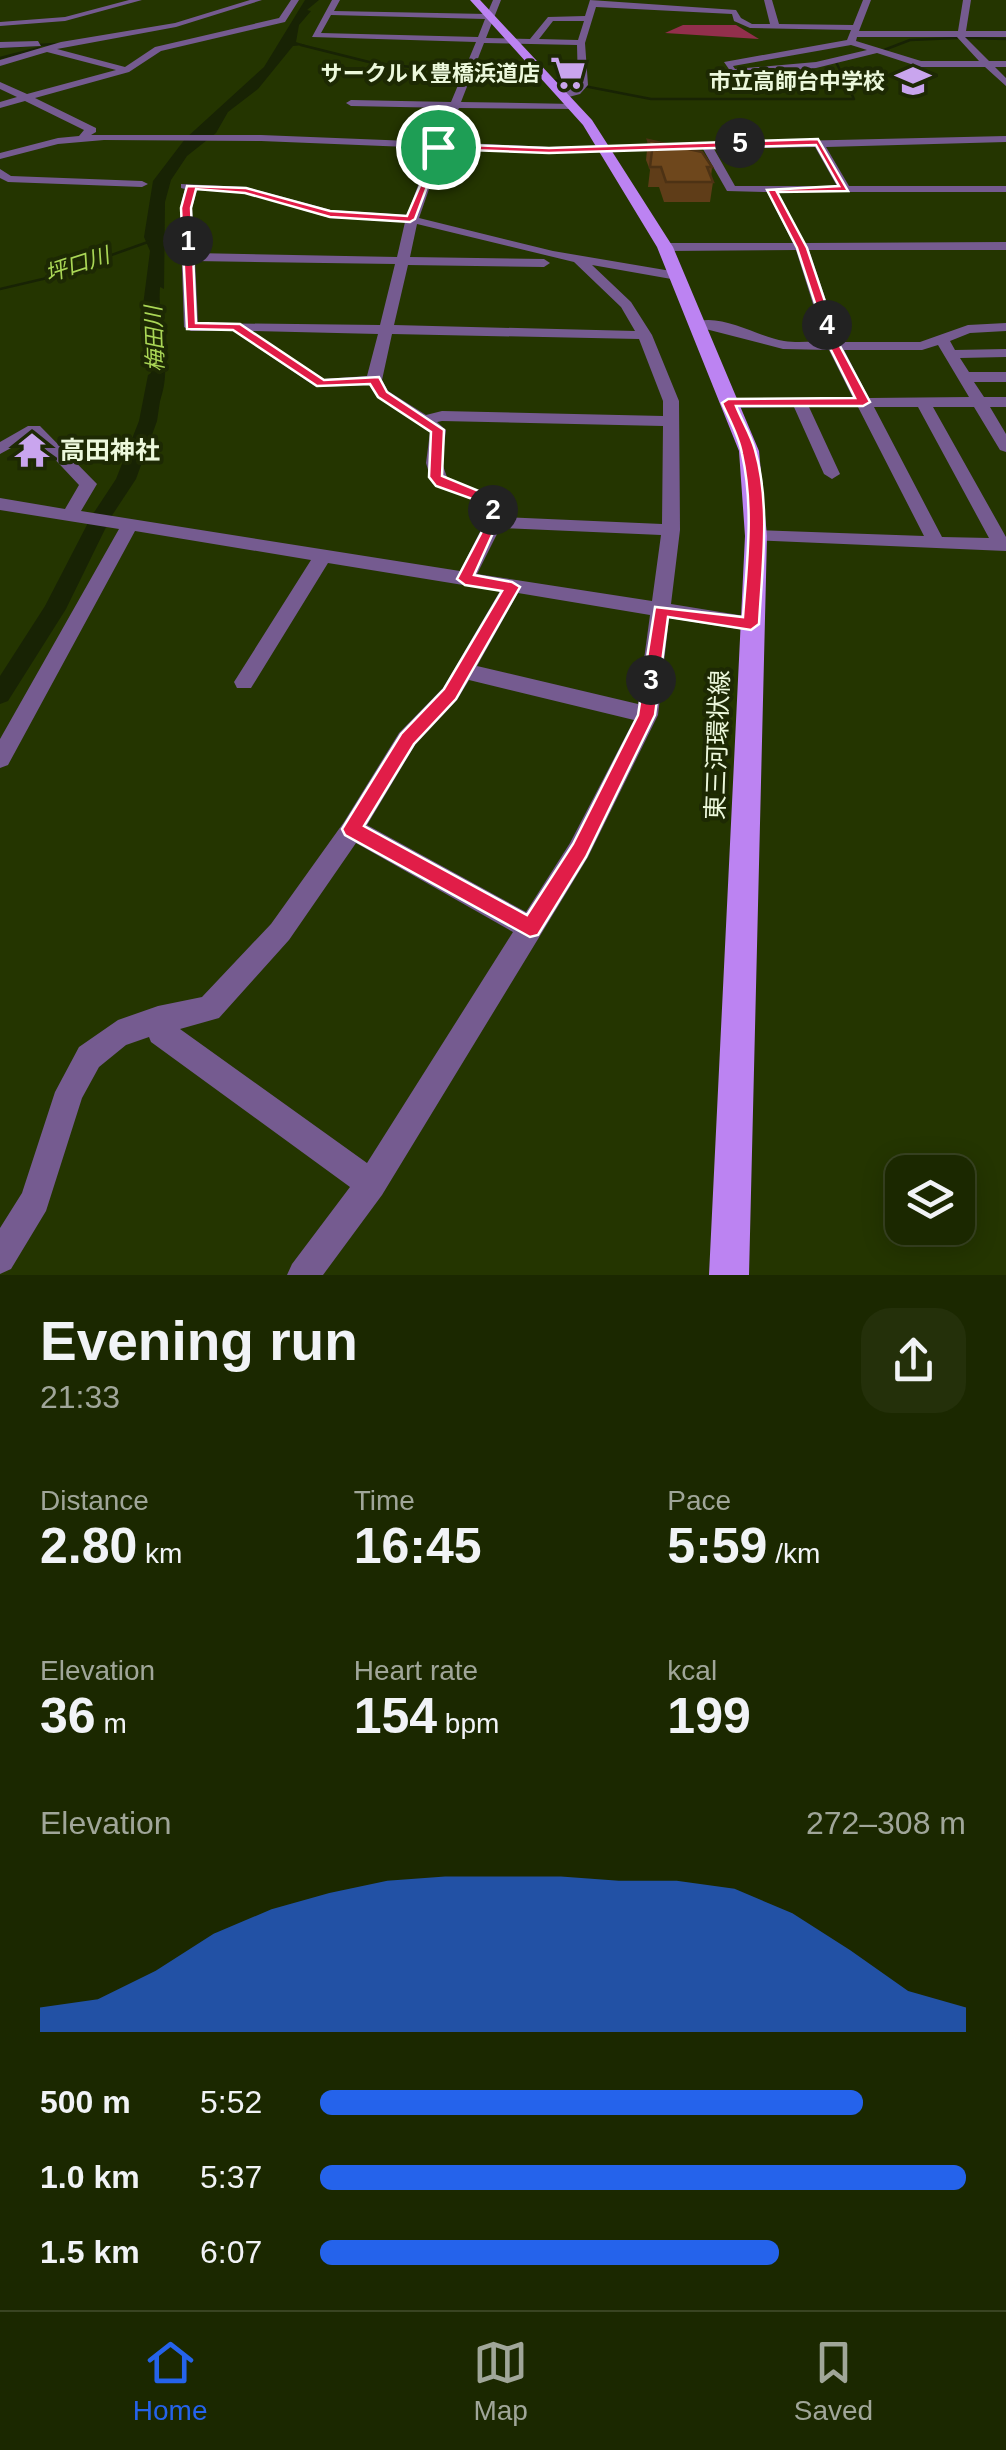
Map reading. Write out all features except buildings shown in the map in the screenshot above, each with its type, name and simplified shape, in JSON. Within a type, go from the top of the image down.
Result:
[{"type":"main road","name":"東三河環状線","points":[[475,0],[512,40],[568,90],[665,247],[748,450],[756,536],[728,1275]]},
{"type":"street","points":[[0,24],[65,19],[138,0]]},
{"type":"street","points":[[0,64],[245,0]]},
{"type":"street","points":[[0,45],[24,46],[176,26],[258,0]]},
{"type":"street","points":[[0,105],[126,70],[148,50],[282,20],[295,0]]},
{"type":"street","points":[[336,0],[315,35],[582,43]]},
{"type":"street","points":[[465,579],[494,522],[494,513],[486,499],[441,483],[436,477],[438,430],[382,394],[374,380],[410,219],[497,0]]},
{"type":"street","points":[[768,0],[774,26]]},
{"type":"street","points":[[854,35],[867,0]]},
{"type":"street","points":[[966,0],[961,34],[1006,84]]},
{"type":"street","points":[[351,102],[453,106],[568,90],[593,2],[736,12],[746,26],[854,35],[1006,34]]},
{"type":"street","points":[[328,14],[492,18]]},
{"type":"street","points":[[534,41],[551,19],[589,18]]},
{"type":"street","points":[[881,51],[816,65],[733,72],[727,64],[854,35],[881,51],[920,64],[1006,64]]},
{"type":"street","points":[[94,38],[128,46]]},
{"type":"street","points":[[48,50],[126,70]]},
{"type":"street","points":[[0,85],[92,130],[76,138]]},
{"type":"street","points":[[156,137],[158,122]]},
{"type":"street","points":[[173,137],[192,125]]},
{"type":"street","points":[[0,156],[76,138],[604,148],[1006,139]]},
{"type":"street","points":[[991,138],[1006,156]]},
{"type":"street","points":[[818,142],[845,189]]},
{"type":"street","points":[[706,145],[731,189],[1006,189]]},
{"type":"street","points":[[3,177],[142,184]]},
{"type":"street","points":[[303,1275],[371,1184],[580,850],[646,715],[671,530],[670,401],[645,335],[626,305],[586,267],[410,219],[330,214],[246,190],[189,186],[186,208],[191,327],[645,335]]},
{"type":"street","points":[[771,190],[800,246],[834,346],[936,542]]},
{"type":"street","points":[[665,247],[1006,246]]},
{"type":"street","points":[[189,257],[559,264],[677,276]]},
{"type":"street","points":[[697,325],[717,326],[783,345],[947,347],[1006,354]]},
{"type":"street","points":[[236,326],[322,384],[374,380]]},
{"type":"street","points":[[947,347],[968,330],[1006,327]]},
{"type":"street","points":[[947,347],[1006,447]]},
{"type":"street","points":[[966,377],[1006,377]]},
{"type":"street","points":[[799,402],[832,474]]},
{"type":"street","points":[[923,402],[1004,544]]},
{"type":"street","points":[[728,403],[1006,402]]},
{"type":"street","points":[[426,420],[442,416],[672,422]]},
{"type":"street","points":[[0,449],[34,430],[58,449],[65,466],[88,484],[70,516]]},
{"type":"street","points":[[0,504],[751,624]]},
{"type":"street","points":[[494,522],[671,530]]},
{"type":"street","points":[[0,759],[128,526]]},
{"type":"street","points":[[756,536],[1004,544]]},
{"type":"street","points":[[244,682],[322,557]]},
{"type":"street","points":[[0,1258],[35,1200],[69,1092],[89,1057],[118,1034],[209,1009],[280,932],[352,829],[407,739],[450,694],[512,587]]},
{"type":"street","points":[[465,671],[646,715]]},
{"type":"street","points":[[352,829],[530,928]]},
{"type":"street","points":[[158,1020],[161,1032],[371,1184]]},
{"type":"shaded area","points":[[683,25],[736,25],[759,39],[665,33]]},
{"type":"water","points":[[305,0],[319,0],[307,10],[311,11],[299,25],[296,42],[305,45],[293,46],[258,89],[228,112],[216,133],[187,156],[171,180],[165,202],[164,289],[160,287],[165,375],[159,403],[143,404],[152,368],[140,329],[150,251],[144,237],[153,181],[185,139],[264,67]]},
{"type":"waterway","points":[[884,50],[910,40],[957,38]]},
{"type":"waterway","points":[[966,38],[1006,39]]},
{"type":"waterway","points":[[0,47],[56,44]]},
{"type":"waterway","points":[[301,45],[377,64],[543,78]]},
{"type":"waterway","points":[[0,58],[39,48]]},
{"type":"waterway","points":[[553,80],[651,99],[854,99],[836,62]]},
{"type":"waterway","name":"坪口川","points":[[0,289],[47,278],[148,242]]},
{"type":"waterway","name":"梅田川","points":[[0,695],[55,609],[101,517],[126,479],[148,421],[156,375]]},
{"type":"place","name":"サークルＫ豊橋浜道店","points":[[568,73]]},
{"type":"place","name":"市立高師台中学校","points":[[913,81]]},
{"type":"place","name":"高田神社","points":[[32,450]]},
{"type":"route","points":[[818,142],[845,189],[771,190],[802,248],[834,346],[863,402],[728,403],[748,450],[754,488],[756,536],[751,624],[661,610],[646,715],[580,850],[530,928],[352,829],[407,739],[450,694],[512,587],[465,579],[494,522],[494,513],[486,499],[441,483],[434,464],[438,430],[382,394],[374,380],[322,384],[236,326],[191,327],[186,208],[192,186],[246,190],[305,210],[330,214],[410,219],[438,147],[549,150],[818,142]]}]
